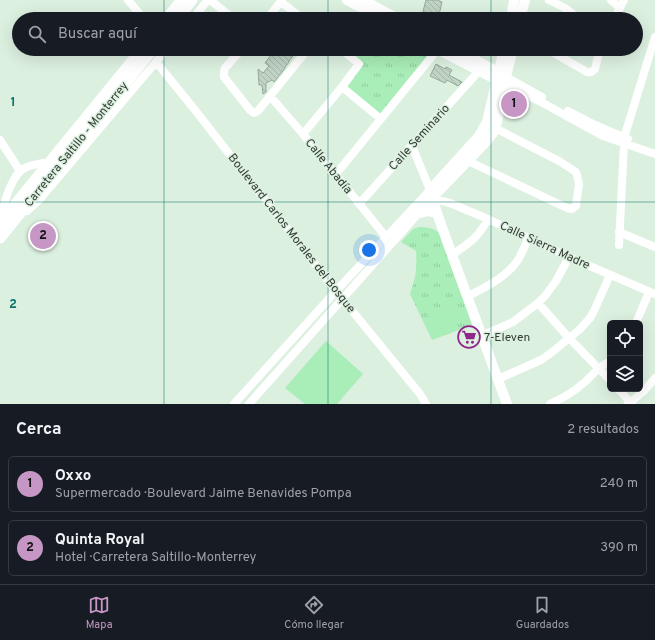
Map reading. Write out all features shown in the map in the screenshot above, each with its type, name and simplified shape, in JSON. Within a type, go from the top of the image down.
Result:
[{"type":"highway","points":[[172,12],[182,0]]},
{"type":"highway","points":[[183,12],[192,0]]},
{"type":"highway","name":"Carretera Saltillo - Monterrey","points":[[0,238],[137,56]]},
{"type":"highway","name":"Carretera Saltillo - Monterrey","points":[[0,223],[30,186],[147,56]]},
{"type":"main road","points":[[347,0],[369,12]]},
{"type":"main road","points":[[363,0],[369,12]]},
{"type":"main road","points":[[512,12],[514,0]]},
{"type":"main road","points":[[522,12],[525,0]]},
{"type":"main road","points":[[451,56],[479,71],[501,78]]},
{"type":"main road","points":[[466,56],[501,78]]},
{"type":"main road","points":[[432,196],[468,161],[493,133],[495,128],[503,56]]},
{"type":"main road","points":[[432,196],[485,127],[501,78],[510,56]]},
{"type":"main road","points":[[432,196],[481,336],[507,404]]},
{"type":"main road","points":[[420,213],[428,211],[437,213]]},
{"type":"street","points":[[128,0],[138,12]]},
{"type":"street","points":[[166,12],[175,0]]},
{"type":"street","points":[[198,12],[209,0],[225,12]]},
{"type":"street","points":[[549,0],[570,12]]},
{"type":"street","points":[[611,0],[620,8]]},
{"type":"street","points":[[618,12],[624,0]]},
{"type":"street","points":[[273,12],[282,1],[295,12]]},
{"type":"street","points":[[619,245],[624,141],[655,37]]},
{"type":"street","points":[[30,186],[43,163],[130,56]]},
{"type":"street","points":[[15,220],[28,211],[40,199],[161,56]]},
{"type":"street","points":[[236,56],[225,68],[224,77],[254,113],[256,113],[302,56]]},
{"type":"street","points":[[303,134],[360,64],[350,56]]},
{"type":"street","points":[[336,174],[432,56]]},
{"type":"street","points":[[559,56],[587,72],[591,72],[594,69],[598,56]]},
{"type":"street","name":"Boulevard Carlos Morales del Bosque","points":[[156,62],[200,116],[336,291],[420,394],[426,404]]},
{"type":"street","name":"Calle Seminario","points":[[359,204],[479,71]]},
{"type":"street","points":[[501,78],[594,131],[655,150]]},
{"type":"street","points":[[342,87],[381,120]]},
{"type":"street","name":"Calle Abadía","points":[[270,96],[386,236]]},
{"type":"street","points":[[468,161],[567,208],[572,209],[576,206],[578,198],[578,175],[573,170],[559,161],[495,128]]},
{"type":"street","points":[[0,140],[20,171]]},
{"type":"street","points":[[624,141],[655,154]]},
{"type":"street","points":[[412,146],[432,196]]},
{"type":"street","points":[[0,219],[10,188],[20,171],[29,166],[43,163]]},
{"type":"street","points":[[234,404],[386,236],[432,196]]},
{"type":"street","points":[[248,404],[420,213],[432,196]]},
{"type":"street","name":"Calle Sierra Madre","points":[[432,196],[488,219],[569,257],[652,293]]},
{"type":"street","points":[[452,255],[475,238],[483,229],[488,219]]},
{"type":"street","points":[[619,232],[655,247]]},
{"type":"street","points":[[467,297],[495,282],[508,271],[518,260],[529,238]]},
{"type":"street","points":[[481,336],[513,322],[538,303],[550,290],[569,257]]},
{"type":"street","points":[[498,379],[541,360],[579,330],[590,318],[610,275]]},
{"type":"street","points":[[638,320],[652,293]]},
{"type":"street","points":[[538,303],[569,338],[607,377]]},
{"type":"street","points":[[550,404],[575,390],[599,368],[607,363]]},
{"type":"street","points":[[621,392],[630,403],[643,392],[655,378]]},
{"type":"green space","points":[[353,56],[427,56],[380,114],[346,87],[363,64]]},
{"type":"green space","points":[[419,227],[431,228],[440,234],[472,325],[432,340],[410,294],[416,273],[416,251],[401,242],[413,229]]},
{"type":"green space","points":[[452,309],[458,322],[436,329],[427,315]]},
{"type":"green space","points":[[326,341],[363,374],[337,404],[305,404],[285,388]]},
{"type":"building","points":[[426,0],[437,0],[442,2],[440,12],[423,12]]},
{"type":"building","points":[[270,56],[293,56],[274,82],[272,80],[266,83],[266,92],[263,94],[262,85],[259,85],[258,69],[263,73],[269,66],[265,63]]},
{"type":"building","points":[[436,64],[445,69],[446,67],[452,70],[449,75],[462,82],[458,86],[447,80],[445,83],[430,76]]},
{"type":"place","name":"Oxxo","points":[[514,104]]},
{"type":"place","name":"Quinta Royal","points":[[43,236]]},
{"type":"place","name":"7-Eleven","points":[[469,337]]}]
